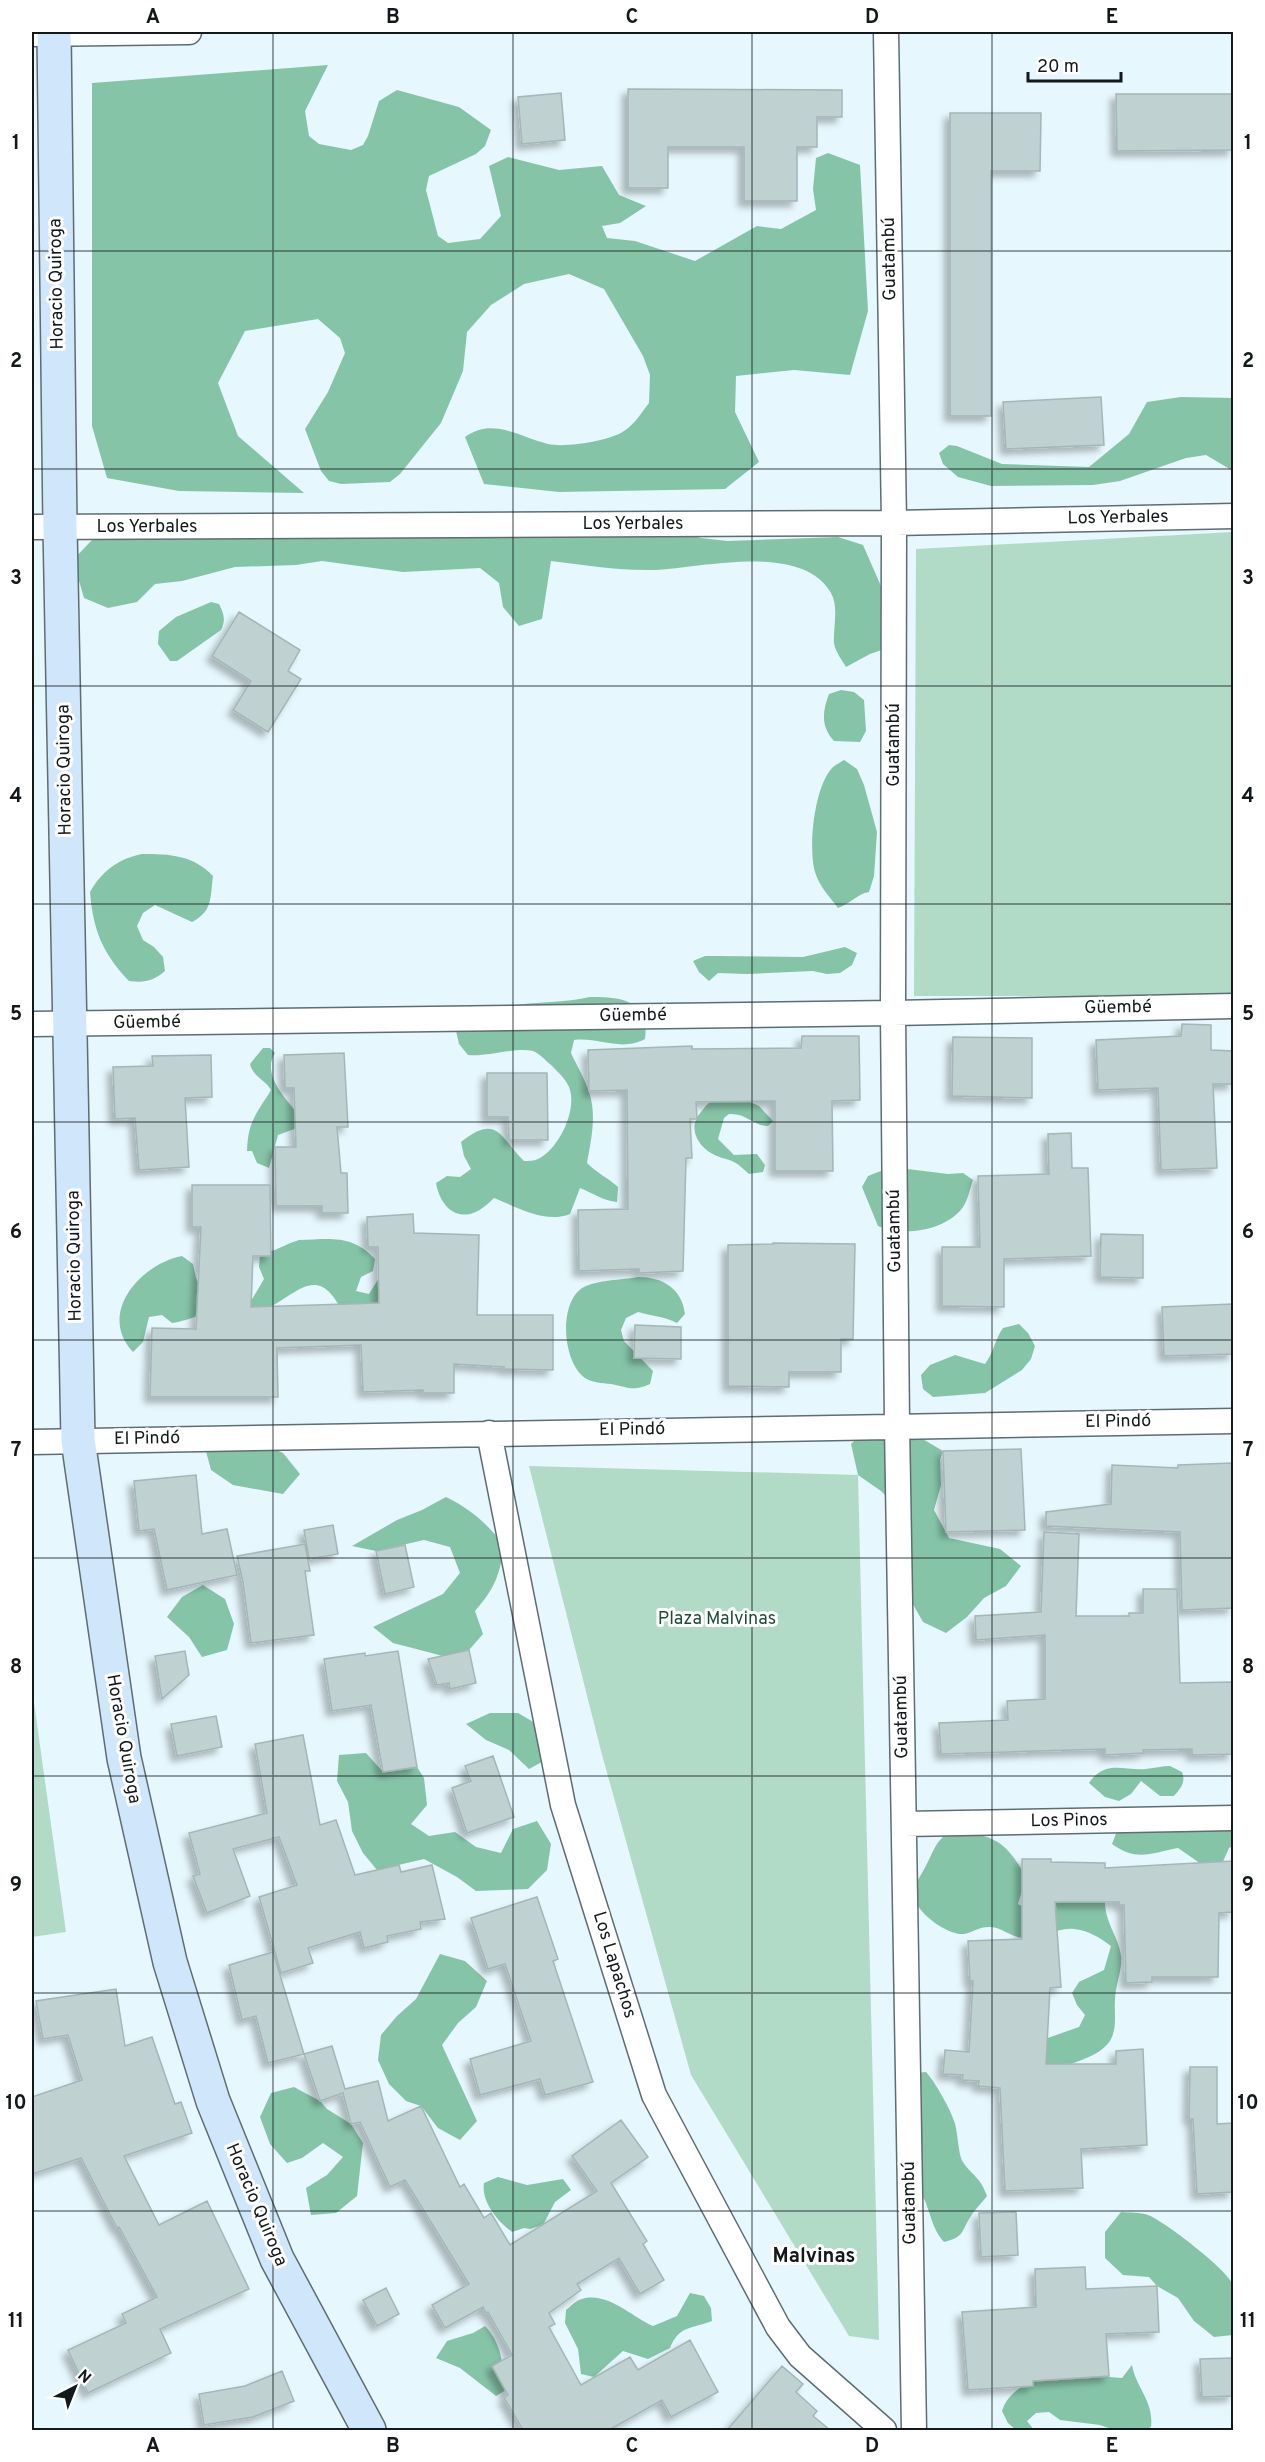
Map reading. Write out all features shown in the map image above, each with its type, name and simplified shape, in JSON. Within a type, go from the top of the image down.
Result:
[{"type":"main road","name":"Horacio Quiroga","points":[[47,33],[46,527],[71,1024],[78,1440],[124,1758],[170,1962],[213,2102],[277,2259],[369,2430]]},
{"type":"street","points":[[47,33],[189,32]]},
{"type":"street","name":"Guatambú","points":[[886,32],[894,523],[893,1013],[897,1425],[914,2430]]},
{"type":"street","name":"Los Yerbales","points":[[46,527],[894,523],[1233,516]]},
{"type":"street","name":"Güembé","points":[[32,1024],[893,1013],[1233,1006]]},
{"type":"street","name":"El Pindó","points":[[32,1442],[897,1425],[1233,1421]]},
{"type":"street","name":"Los Lapachos","points":[[489,1433],[563,1805],[654,2095],[778,2327],[800,2356],[884,2430]]},
{"type":"street","name":"Los Pinos","points":[[904,1824],[1233,1818]]},
{"type":"green space","points":[[328,65],[305,111],[309,136],[319,144],[351,150],[363,145],[379,101],[397,90],[459,107],[491,130],[485,146],[476,154],[429,176],[426,190],[438,236],[448,243],[480,239],[501,216],[489,166],[508,157],[559,170],[602,166],[619,195],[646,206],[620,223],[602,226],[607,238],[635,241],[695,261],[757,226],[781,229],[816,210],[813,189],[816,158],[828,153],[860,165],[868,311],[850,375],[794,370],[736,376],[735,412],[759,462],[725,489],[559,492],[484,484],[465,437],[475,431],[506,430],[556,445],[587,443],[609,438],[624,431],[649,403],[650,375],[643,356],[604,289],[569,274],[524,284],[491,305],[467,332],[463,371],[441,423],[400,474],[390,482],[341,484],[329,481],[321,471],[305,429],[328,392],[345,353],[340,338],[318,319],[245,331],[218,383],[238,436],[304,493],[179,491],[107,478],[92,426],[92,83]]},
{"type":"green space","points":[[1181,397],[1233,398],[1233,471],[1206,455],[1186,458],[1120,481],[1093,485],[991,486],[958,477],[943,464],[939,453],[949,445],[1002,464],[1089,467],[1129,434],[1147,402]]},
{"type":"green space","points":[[113,526],[134,535],[152,538],[170,537],[191,529],[676,531],[701,538],[727,541],[838,537],[863,545],[884,593],[893,646],[870,654],[846,667],[834,643],[835,611],[831,593],[817,577],[798,568],[775,563],[724,563],[642,570],[551,561],[542,619],[519,626],[503,607],[499,583],[480,568],[403,572],[322,561],[296,565],[235,567],[182,581],[155,584],[137,602],[108,608],[84,598],[73,560],[91,541]]},
{"type":"green space","points":[[1233,532],[1233,996],[914,996],[916,549]]},
{"type":"green space","points":[[211,602],[219,604],[222,611],[224,620],[221,630],[177,661],[170,661],[158,644],[159,631],[176,617]]},
{"type":"green space","points":[[841,690],[854,692],[864,700],[866,731],[860,742],[834,741],[825,725],[824,713],[829,694]]},
{"type":"green space","points":[[844,760],[857,769],[864,785],[877,832],[874,876],[869,892],[838,908],[817,877],[812,848],[814,818],[821,789],[832,768]]},
{"type":"green space","points":[[142,854],[180,857],[197,864],[213,876],[211,897],[207,908],[199,918],[192,922],[155,905],[143,913],[137,926],[143,940],[163,957],[165,971],[148,981],[135,982],[129,981],[120,971],[101,941],[91,906],[90,892],[105,872],[125,859]]},
{"type":"green space","points":[[845,947],[857,953],[852,965],[840,973],[827,974],[813,971],[718,973],[709,981],[699,972],[693,961],[705,956],[803,957]]},
{"type":"green space","points":[[590,997],[613,998],[631,1003],[643,1016],[645,1026],[645,1039],[636,1043],[618,1044],[574,1040],[571,1053],[585,1082],[593,1110],[593,1128],[587,1163],[618,1187],[617,1202],[580,1188],[570,1214],[561,1217],[541,1216],[494,1198],[480,1210],[470,1214],[463,1215],[451,1210],[440,1196],[436,1183],[447,1176],[460,1177],[471,1169],[464,1156],[461,1142],[473,1133],[491,1129],[504,1137],[524,1161],[536,1160],[546,1154],[559,1138],[565,1128],[571,1106],[569,1087],[561,1075],[538,1053],[518,1050],[468,1055],[459,1044],[456,1031],[469,1020],[484,1012],[501,1007]]},
{"type":"green space","points":[[263,1048],[270,1048],[275,1053],[271,1061],[273,1078],[282,1094],[299,1115],[297,1128],[278,1135],[269,1168],[257,1163],[252,1151],[247,1151],[251,1125],[271,1090],[254,1072],[250,1064]]},
{"type":"green space","points":[[732,1094],[759,1106],[773,1121],[768,1126],[758,1124],[741,1115],[729,1114],[724,1118],[718,1139],[734,1155],[757,1154],[765,1165],[763,1172],[749,1174],[734,1162],[711,1153],[697,1137],[695,1125],[704,1108],[718,1097]]},
{"type":"green space","points":[[891,1167],[948,1174],[963,1173],[973,1180],[963,1207],[946,1222],[924,1230],[899,1231],[878,1226],[862,1187],[868,1176]]},
{"type":"green space","points":[[321,1239],[349,1242],[358,1245],[375,1259],[373,1271],[361,1277],[356,1291],[369,1294],[382,1273],[386,1290],[378,1300],[379,1313],[342,1311],[333,1296],[324,1288],[315,1285],[306,1286],[258,1312],[199,1316],[172,1323],[162,1315],[149,1317],[143,1342],[133,1352],[123,1337],[120,1322],[122,1307],[128,1293],[152,1269],[166,1261],[182,1256],[193,1264],[196,1278],[203,1292],[251,1301],[264,1279],[259,1267],[260,1254],[299,1240]]},
{"type":"green space","points":[[638,1277],[655,1279],[669,1286],[680,1297],[685,1314],[677,1323],[638,1312],[626,1318],[621,1330],[624,1341],[653,1371],[650,1384],[630,1388],[588,1380],[577,1370],[571,1359],[566,1332],[570,1305],[576,1294],[584,1287]]},
{"type":"green space","points":[[1019,1324],[1028,1333],[1035,1346],[1031,1359],[1022,1370],[985,1393],[933,1397],[923,1389],[921,1375],[930,1365],[955,1355],[985,1364],[1003,1328]]},
{"type":"green space","points":[[870,1427],[921,1438],[943,1451],[940,1460],[941,1485],[934,1510],[949,1538],[1000,1549],[1021,1566],[1006,1586],[984,1598],[967,1617],[946,1633],[923,1622],[898,1578],[899,1509],[881,1491],[858,1475],[851,1444]]},
{"type":"green space","points":[[256,1441],[283,1453],[300,1474],[283,1494],[233,1485],[211,1470],[204,1444]]},
{"type":"green space","name":"Plaza Malvinas","points":[[529,1466],[858,1475],[879,2340],[849,2336],[691,2075],[601,1751]]},
{"type":"green space","points":[[446,1497],[478,1518],[504,1545],[496,1581],[475,1611],[483,1634],[469,1650],[443,1656],[393,1643],[373,1627],[443,1594],[460,1573],[450,1547],[424,1540],[376,1551],[352,1546],[397,1520]]},
{"type":"green space","points":[[203,1585],[225,1599],[234,1624],[227,1650],[202,1657],[189,1637],[167,1617],[182,1597]]},
{"type":"green space","points":[[32,1688],[66,1932],[32,1937]]},
{"type":"green space","points":[[490,1713],[518,1713],[547,1730],[551,1757],[529,1769],[509,1750],[486,1740],[466,1724]]},
{"type":"green space","points":[[366,1753],[383,1772],[417,1767],[424,1778],[427,1805],[411,1824],[429,1836],[455,1832],[476,1847],[501,1853],[513,1829],[537,1821],[551,1844],[547,1870],[528,1889],[476,1891],[457,1877],[424,1859],[377,1870],[363,1853],[352,1831],[348,1802],[337,1781],[339,1755]]},
{"type":"green space","points":[[1170,1766],[1182,1772],[1183,1776],[1182,1785],[1174,1796],[1160,1796],[1141,1781],[1131,1794],[1119,1801],[1105,1797],[1089,1783],[1095,1776],[1108,1769],[1146,1769]]},
{"type":"green space","points":[[1233,1826],[1233,1846],[1229,1848],[1217,1875],[1178,1848],[1144,1855],[1129,1853],[1112,1844],[1117,1831]]},
{"type":"green space","points":[[952,1829],[988,1837],[1011,1854],[1026,1877],[1018,1904],[1029,1910],[1096,1893],[1105,1902],[1121,1960],[1115,1995],[1114,2032],[1100,2051],[1080,2060],[1040,2072],[1042,2040],[1079,2027],[1085,2015],[1077,2005],[1072,1993],[1079,1982],[1104,1970],[1111,1946],[1098,1937],[1074,1929],[1031,1938],[1016,1936],[991,1927],[957,1934],[941,1927],[919,1908],[914,1894],[917,1883],[937,1844]]},
{"type":"green space","points":[[440,1954],[465,1961],[487,1981],[476,2007],[458,2023],[442,2045],[477,2121],[460,2140],[438,2128],[421,2106],[406,2101],[389,2084],[378,2060],[381,2035],[416,1999]]},
{"type":"green space","points":[[926,2072],[938,2088],[952,2116],[963,2162],[979,2180],[987,2196],[973,2213],[962,2233],[944,2242],[936,2231],[922,2195],[913,2073]]},
{"type":"green space","points":[[294,2087],[320,2101],[327,2109],[351,2124],[363,2143],[357,2196],[336,2213],[311,2215],[306,2188],[327,2175],[343,2157],[323,2143],[302,2158],[287,2163],[270,2144],[260,2117],[271,2093]]},
{"type":"green space","points":[[498,2177],[527,2185],[563,2179],[571,2190],[555,2202],[543,2225],[512,2232],[496,2216],[485,2197],[484,2183]]},
{"type":"green space","points":[[1121,2212],[1145,2214],[1156,2219],[1195,2247],[1229,2278],[1234,2289],[1233,2335],[1214,2337],[1194,2321],[1178,2298],[1157,2286],[1149,2277],[1123,2275],[1105,2258],[1105,2232]]},
{"type":"green space","points":[[690,2293],[704,2296],[711,2308],[712,2321],[682,2331],[670,2348],[648,2359],[623,2351],[594,2377],[581,2374],[578,2349],[565,2323],[566,2310],[575,2302],[591,2297],[601,2299],[619,2306],[653,2326],[677,2316]]},
{"type":"green space","points":[[485,2326],[495,2340],[502,2364],[506,2390],[496,2396],[460,2368],[436,2358],[447,2341],[473,2333]]},
{"type":"green space","points":[[1132,2365],[1150,2410],[1151,2427],[1144,2430],[1114,2430],[1100,2425],[1060,2420],[1049,2412],[1036,2413],[1027,2421],[1034,2430],[1016,2430],[1008,2423],[1002,2411],[1014,2393],[1026,2384],[1047,2374],[1052,2380],[1103,2369],[1109,2377],[1122,2378]]},
{"type":"building","points":[[628,89],[842,90],[842,117],[817,117],[817,147],[797,147],[797,201],[744,201],[744,147],[668,147],[668,188],[628,188]]},
{"type":"building","points":[[561,93],[565,140],[522,144],[518,97]]},
{"type":"building","points":[[1116,94],[1233,94],[1233,150],[1117,151]]},
{"type":"building","points":[[950,113],[1041,113],[1040,171],[991,171],[991,416],[950,416]]},
{"type":"building","points":[[1101,397],[1104,445],[1006,449],[1003,402]]},
{"type":"building","points":[[239,612],[300,650],[288,671],[301,679],[268,732],[233,710],[251,681],[212,656]]},
{"type":"building","points":[[1182,1024],[1211,1025],[1211,1050],[1233,1051],[1233,1084],[1213,1084],[1217,1168],[1161,1170],[1158,1088],[1098,1090],[1096,1040],[1181,1036]]},
{"type":"building","points":[[802,1036],[859,1036],[860,1100],[832,1101],[833,1171],[775,1171],[775,1101],[696,1102],[697,1119],[690,1119],[692,1158],[686,1158],[683,1271],[639,1273],[639,1269],[579,1271],[578,1210],[628,1209],[627,1090],[589,1091],[588,1050],[692,1046],[692,1049],[801,1048]]},
{"type":"building","points":[[953,1037],[1032,1038],[1032,1098],[952,1096]]},
{"type":"building","points":[[344,1053],[348,1127],[337,1127],[341,1173],[347,1173],[348,1213],[322,1213],[322,1206],[276,1206],[275,1147],[296,1147],[294,1088],[285,1088],[284,1055]]},
{"type":"building","points":[[211,1055],[212,1097],[185,1098],[189,1167],[139,1170],[135,1118],[115,1119],[113,1067],[153,1066],[152,1056]]},
{"type":"building","points":[[487,1073],[547,1073],[548,1140],[509,1140],[508,1117],[487,1117]]},
{"type":"building","points":[[1071,1133],[1072,1168],[1088,1168],[1091,1256],[1004,1259],[1004,1307],[942,1306],[942,1247],[980,1247],[978,1176],[1049,1174],[1048,1134]]},
{"type":"building","points":[[192,1185],[270,1185],[271,1256],[253,1256],[251,1307],[379,1303],[378,1247],[368,1247],[367,1217],[413,1214],[414,1233],[479,1235],[477,1315],[553,1315],[553,1370],[504,1369],[504,1367],[454,1364],[454,1393],[423,1393],[423,1390],[363,1392],[361,1345],[277,1348],[278,1397],[150,1397],[152,1328],[196,1329],[201,1227],[192,1227]]},
{"type":"building","points":[[1101,1234],[1143,1235],[1143,1278],[1100,1277]]},
{"type":"building","points":[[855,1244],[853,1339],[841,1339],[841,1372],[789,1372],[789,1387],[728,1386],[728,1245]]},
{"type":"building","points":[[1233,1304],[1233,1354],[1164,1356],[1162,1307]]},
{"type":"building","points":[[635,1325],[681,1327],[681,1359],[634,1358]]},
{"type":"building","points":[[1021,1449],[1025,1530],[946,1532],[943,1451]]},
{"type":"building","points":[[1233,1463],[1233,1608],[1182,1610],[1180,1532],[1046,1526],[1046,1512],[1111,1504],[1112,1465],[1178,1468],[1178,1465]]},
{"type":"building","points":[[196,1475],[202,1534],[227,1529],[237,1575],[167,1590],[154,1529],[139,1531],[134,1481]]},
{"type":"building","points":[[333,1525],[338,1554],[309,1559],[304,1530]]},
{"type":"building","points":[[1044,1532],[1079,1534],[1076,1616],[1129,1616],[1129,1613],[1143,1613],[1143,1589],[1177,1589],[1180,1683],[1233,1682],[1233,1754],[1192,1755],[1192,1749],[1143,1750],[1144,1753],[1105,1755],[1105,1749],[941,1754],[939,1723],[1008,1720],[1007,1701],[1045,1699],[1045,1635],[976,1640],[975,1616],[1041,1612]]},
{"type":"building","points":[[305,1544],[310,1571],[305,1571],[314,1635],[251,1643],[237,1556]]},
{"type":"building","points":[[405,1545],[414,1587],[385,1594],[376,1551]]},
{"type":"building","points":[[469,1650],[476,1683],[450,1689],[449,1683],[437,1685],[428,1659]]},
{"type":"building","points":[[185,1651],[189,1675],[162,1699],[155,1656]]},
{"type":"building","points":[[398,1651],[417,1767],[383,1772],[371,1705],[332,1711],[324,1659]]},
{"type":"building","points":[[216,1716],[222,1747],[177,1756],[171,1724]]},
{"type":"building","points":[[303,1735],[320,1825],[336,1820],[355,1875],[399,1865],[401,1872],[432,1865],[445,1919],[420,1922],[421,1929],[387,1936],[388,1942],[364,1948],[360,1932],[308,1948],[313,1963],[281,1973],[259,1897],[297,1885],[279,1837],[233,1849],[250,1896],[207,1913],[193,1876],[200,1874],[189,1833],[267,1813],[255,1744]]},
{"type":"building","points":[[493,1756],[514,1817],[467,1833],[452,1788],[471,1781],[465,1766]]},
{"type":"building","points":[[1022,1859],[1105,1863],[1105,1868],[1233,1861],[1233,1912],[1219,1913],[1218,1977],[1152,1977],[1152,1982],[1126,1983],[1124,1905],[1119,1905],[1119,1902],[1055,1902],[1061,1987],[1050,1988],[1046,2064],[1116,2064],[1116,2051],[1143,2049],[1147,2145],[1081,2149],[1083,2188],[1005,2191],[1000,2088],[978,2086],[979,2081],[962,2080],[963,2075],[943,2074],[945,2050],[969,2052],[973,1981],[970,1981],[968,1941],[1022,1939]]},
{"type":"building","points":[[537,1897],[558,1959],[553,1961],[593,2082],[545,2095],[540,2079],[480,2095],[470,2059],[531,2041],[505,1964],[488,1969],[471,1918]]},
{"type":"building","points":[[273,1952],[304,2054],[268,2063],[256,2016],[242,2020],[229,1965]]},
{"type":"building","points":[[116,1989],[125,2046],[152,2037],[175,2104],[181,2102],[192,2133],[124,2156],[159,2225],[207,2201],[249,2289],[160,2329],[171,2353],[88,2393],[68,2350],[126,2323],[122,2314],[157,2297],[119,2227],[117,2228],[81,2158],[32,2174],[32,2097],[82,2080],[68,2035],[43,2039],[36,2001]]},
{"type":"building","points":[[332,2046],[345,2089],[378,2081],[388,2121],[421,2106],[460,2187],[464,2184],[484,2218],[491,2213],[510,2245],[597,2191],[572,2156],[621,2120],[648,2157],[611,2183],[647,2241],[643,2244],[664,2280],[640,2294],[619,2258],[577,2284],[581,2290],[549,2313],[555,2324],[549,2327],[581,2385],[630,2357],[638,2370],[690,2340],[718,2392],[671,2417],[662,2400],[609,2430],[523,2430],[504,2398],[508,2395],[492,2366],[512,2355],[488,2312],[486,2313],[483,2307],[445,2328],[432,2305],[469,2284],[405,2180],[390,2187],[360,2122],[351,2124],[343,2093],[320,2101],[304,2054]]},
{"type":"building","points":[[1190,2067],[1217,2067],[1217,2124],[1233,2123],[1233,2192],[1197,2194],[1193,2119],[1189,2119]]},
{"type":"building","points":[[1016,2212],[1018,2255],[981,2257],[979,2213]]},
{"type":"building","points":[[1085,2267],[1086,2289],[1157,2286],[1159,2332],[1106,2334],[1109,2376],[1033,2381],[1033,2386],[968,2390],[962,2312],[1036,2307],[1035,2269]]},
{"type":"building","points":[[386,2288],[399,2314],[377,2326],[363,2300]]},
{"type":"building","points":[[1233,2358],[1233,2396],[1202,2397],[1200,2359]]},
{"type":"building","points":[[782,2366],[803,2384],[796,2392],[817,2411],[813,2416],[830,2430],[727,2430]]},
{"type":"building","points":[[282,2371],[294,2401],[253,2417],[204,2425],[199,2394],[245,2386]]},
{"type":"district","name":"Malvinas","points":[[814,2257]]}]
